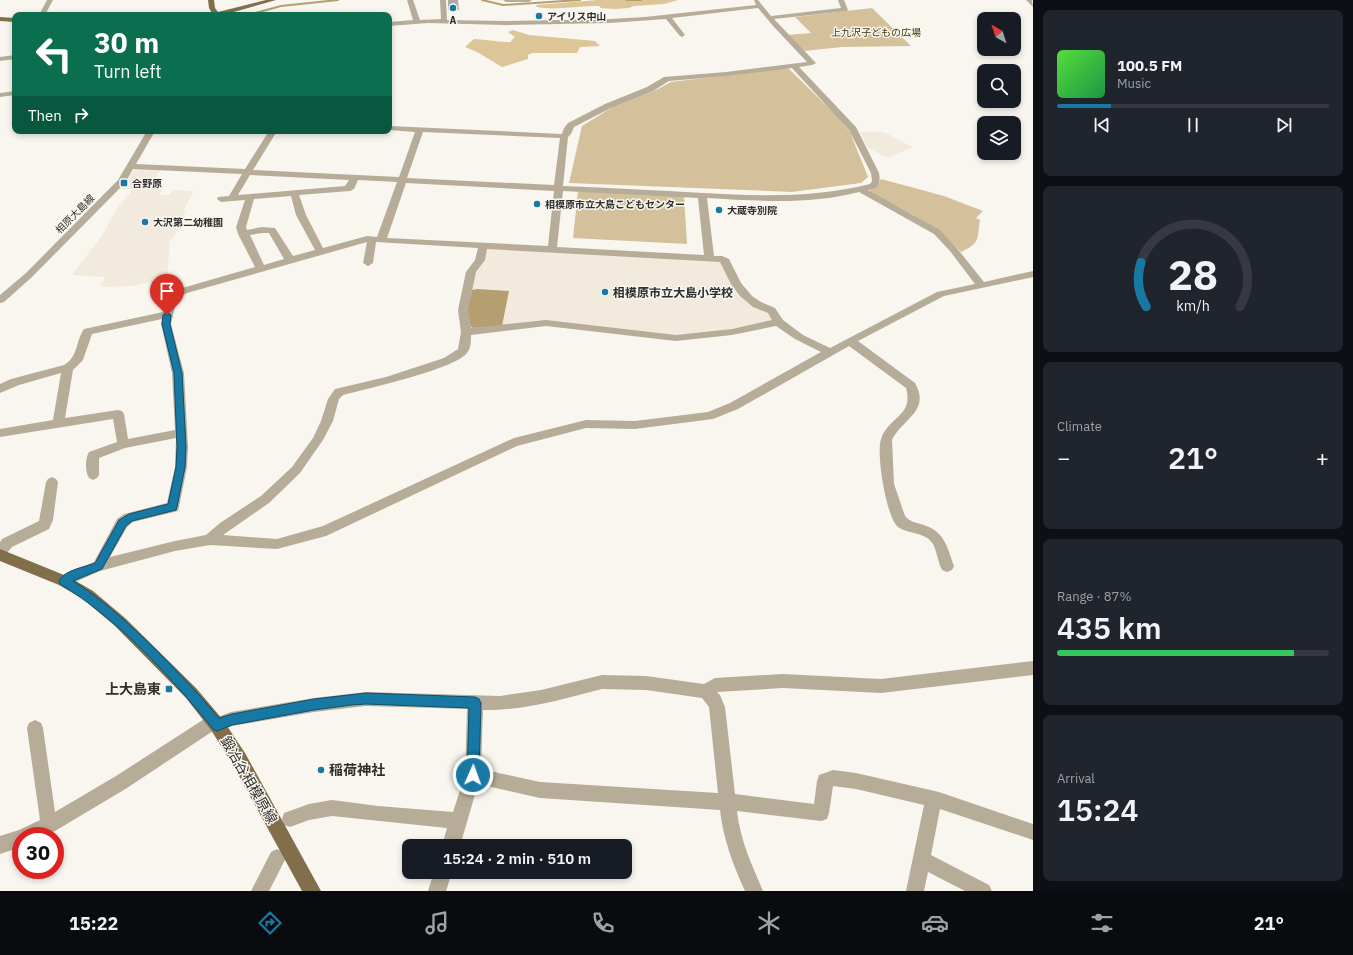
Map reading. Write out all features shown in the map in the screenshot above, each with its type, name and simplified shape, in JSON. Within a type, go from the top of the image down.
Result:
[{"type":"main road","points":[[211,0],[212,8],[215,12]]},
{"type":"main road","points":[[228,12],[273,0]]},
{"type":"main road","points":[[0,19],[12,20]]},
{"type":"main road","name":"鍛冶谷相模原線","points":[[0,555],[64,581],[88,596],[120,622],[187,689],[215,723],[245,769],[312,891]]},
{"type":"street","points":[[44,12],[50,0]]},
{"type":"street","points":[[410,0],[417,21]]},
{"type":"street","points":[[443,0],[444,21]]},
{"type":"street","points":[[506,0],[529,0]]},
{"type":"street","points":[[552,250],[564,136],[567,134],[568,128],[571,125],[608,106],[650,89],[667,79],[812,62],[769,18],[756,0]]},
{"type":"street","points":[[769,18],[845,10],[840,0]]},
{"type":"street","points":[[1029,0],[1033,5]]},
{"type":"street","points":[[392,24],[417,21],[505,23],[640,20],[760,6]]},
{"type":"street","points":[[667,16],[682,35]]},
{"type":"street","points":[[0,59],[12,57]]},
{"type":"street","points":[[131,166],[702,195],[790,198],[861,190],[873,186],[876,177],[853,129],[793,65]]},
{"type":"street","points":[[0,95],[12,93]]},
{"type":"street","points":[[392,128],[564,136]]},
{"type":"street","points":[[368,262],[376,240],[403,180],[420,130]]},
{"type":"street","name":"相原大島線","points":[[0,300],[29,275],[110,194],[122,180],[149,134]]},
{"type":"street","points":[[232,198],[271,134]]},
{"type":"street","points":[[221,199],[250,198],[347,189],[351,187],[354,178]]},
{"type":"street","points":[[861,190],[937,232],[953,249],[981,285]]},
{"type":"street","points":[[294,193],[301,215],[320,251]]},
{"type":"street","points":[[702,195],[708,258]]},
{"type":"street","points":[[250,198],[241,223],[243,234],[261,269]]},
{"type":"street","points":[[243,234],[262,230],[272,230],[290,260]]},
{"type":"street","points":[[99,566],[122,523],[129,518],[172,507],[181,467],[178,373],[166,324],[171,299],[178,293],[320,251],[343,245],[376,240],[722,259],[726,261],[728,271],[744,294],[754,303],[771,310],[776,316],[778,322],[799,337],[829,352]]},
{"type":"street","points":[[210,540],[217,531],[253,508],[301,464],[318,439],[326,423],[334,396],[347,389],[387,380],[448,361],[463,351],[466,332],[464,310],[471,272],[480,260],[483,246]]},
{"type":"street","points":[[64,581],[99,566],[175,546],[210,540],[277,544],[326,531],[514,442],[586,424],[635,425],[709,416],[734,406],[829,352],[941,294],[1033,274]]},
{"type":"street","points":[[1021,277],[1033,283]]},
{"type":"street","points":[[0,389],[15,382],[75,365],[79,360],[85,335],[88,331],[167,315]]},
{"type":"street","points":[[466,332],[546,323],[676,338],[732,332],[778,322]]},
{"type":"street","points":[[850,341],[911,386],[914,396],[913,408],[890,432],[886,440],[888,484],[899,519],[904,524],[926,531],[938,540],[947,566]]},
{"type":"street","points":[[58,424],[68,368]]},
{"type":"street","points":[[0,433],[118,414],[123,444]]},
{"type":"street","points":[[93,475],[93,455],[123,444],[180,433]]},
{"type":"street","points":[[0,551],[7,543],[44,525],[47,520],[52,482]]},
{"type":"street","points":[[45,827],[96,798],[215,723],[314,705],[366,699],[475,703],[517,702],[602,682],[646,684],[706,691],[715,685],[783,681],[881,686],[1033,668]]},
{"type":"street","points":[[706,691],[715,700],[717,707],[730,828],[744,870],[754,891]]},
{"type":"street","points":[[453,839],[473,775],[475,703]]},
{"type":"street","points":[[35,728],[49,825]]},
{"type":"street","points":[[473,775],[540,790],[728,802],[821,813],[825,782],[833,778],[856,781],[934,799],[1033,832]]},
{"type":"street","points":[[915,891],[934,799]]},
{"type":"street","points":[[290,819],[309,812],[332,808],[378,814],[458,821]]},
{"type":"street","points":[[0,845],[12,841]]},
{"type":"street","points":[[260,891],[277,858]]},
{"type":"street","points":[[921,860],[983,891]]},
{"type":"street","points":[[437,891],[441,879]]},
{"type":"shaded area","points":[[598,0],[678,0],[664,4],[614,9],[601,8],[599,6],[545,8],[537,7],[536,5]]},
{"type":"shaded area","points":[[513,30],[529,35],[595,41],[600,46],[580,47],[577,53],[532,53],[528,55],[528,59],[502,67],[477,52],[465,47],[474,39],[510,42],[515,37],[508,32]]},
{"type":"shaded area","points":[[860,132],[884,132],[912,147],[889,158],[868,148]]},
{"type":"shaded area","name":"大沢第二幼稚園","points":[[135,168],[161,169],[152,183],[164,184],[159,195],[169,195],[173,190],[194,191],[184,209],[186,210],[173,239],[170,239],[167,279],[132,286],[100,287],[105,277],[72,275],[103,234],[116,210],[133,189],[122,189]]},
{"type":"shaded area","name":"相模原市立大島小学校","points":[[486,250],[720,261],[726,271],[774,318],[771,321],[715,332],[676,336],[545,321],[473,328],[471,327],[467,311],[475,275],[484,260]]},
{"type":"shaded area","points":[[472,290],[509,291],[502,326],[471,327],[467,311]]},
{"type":"green space","name":"上九沢子どもの広場","points":[[872,8],[911,46],[842,47],[804,51],[787,35],[811,33],[795,17]]},
{"type":"green space","points":[[788,68],[838,117],[850,132],[868,177],[861,183],[792,192],[569,183],[582,126],[613,107],[658,89],[671,82]]},
{"type":"green space","points":[[881,179],[944,196],[983,211],[976,218],[980,220],[978,237],[975,243],[961,252],[952,242],[930,225],[870,192],[870,189],[876,187]]},
{"type":"green space","points":[[578,191],[684,196],[687,244],[573,238]]},
{"type":"waterway","points":[[259,12],[281,6],[338,0]]},
{"type":"waterway","points":[[482,0],[503,5],[580,0]]},
{"type":"waterway","points":[[626,0],[641,0]]},
{"type":"place","name":"A","points":[[453,8]]},
{"type":"place","name":"アイリス中山","points":[[539,16]]},
{"type":"place","name":"合野原","points":[[124,183]]},
{"type":"place","name":"相模原市立大島こどもセンター","points":[[537,204]]},
{"type":"place","name":"大蔵寺別院","points":[[719,210]]},
{"type":"place","name":"大沢第二幼稚園","points":[[145,222]]},
{"type":"place","name":"相模原市立大島小学校","points":[[605,292]]},
{"type":"place","name":"上大島東","points":[[169,689]]},
{"type":"place","name":"稲荷神社","points":[[321,770]]},
{"type":"route","points":[[167,315],[166,324],[178,373],[180,433],[182,447],[181,467],[172,507],[129,518],[122,523],[99,566],[64,581],[105,608],[120,622],[168,668],[217,725],[232,719],[339,701],[366,699],[475,703],[473,775]]}]
